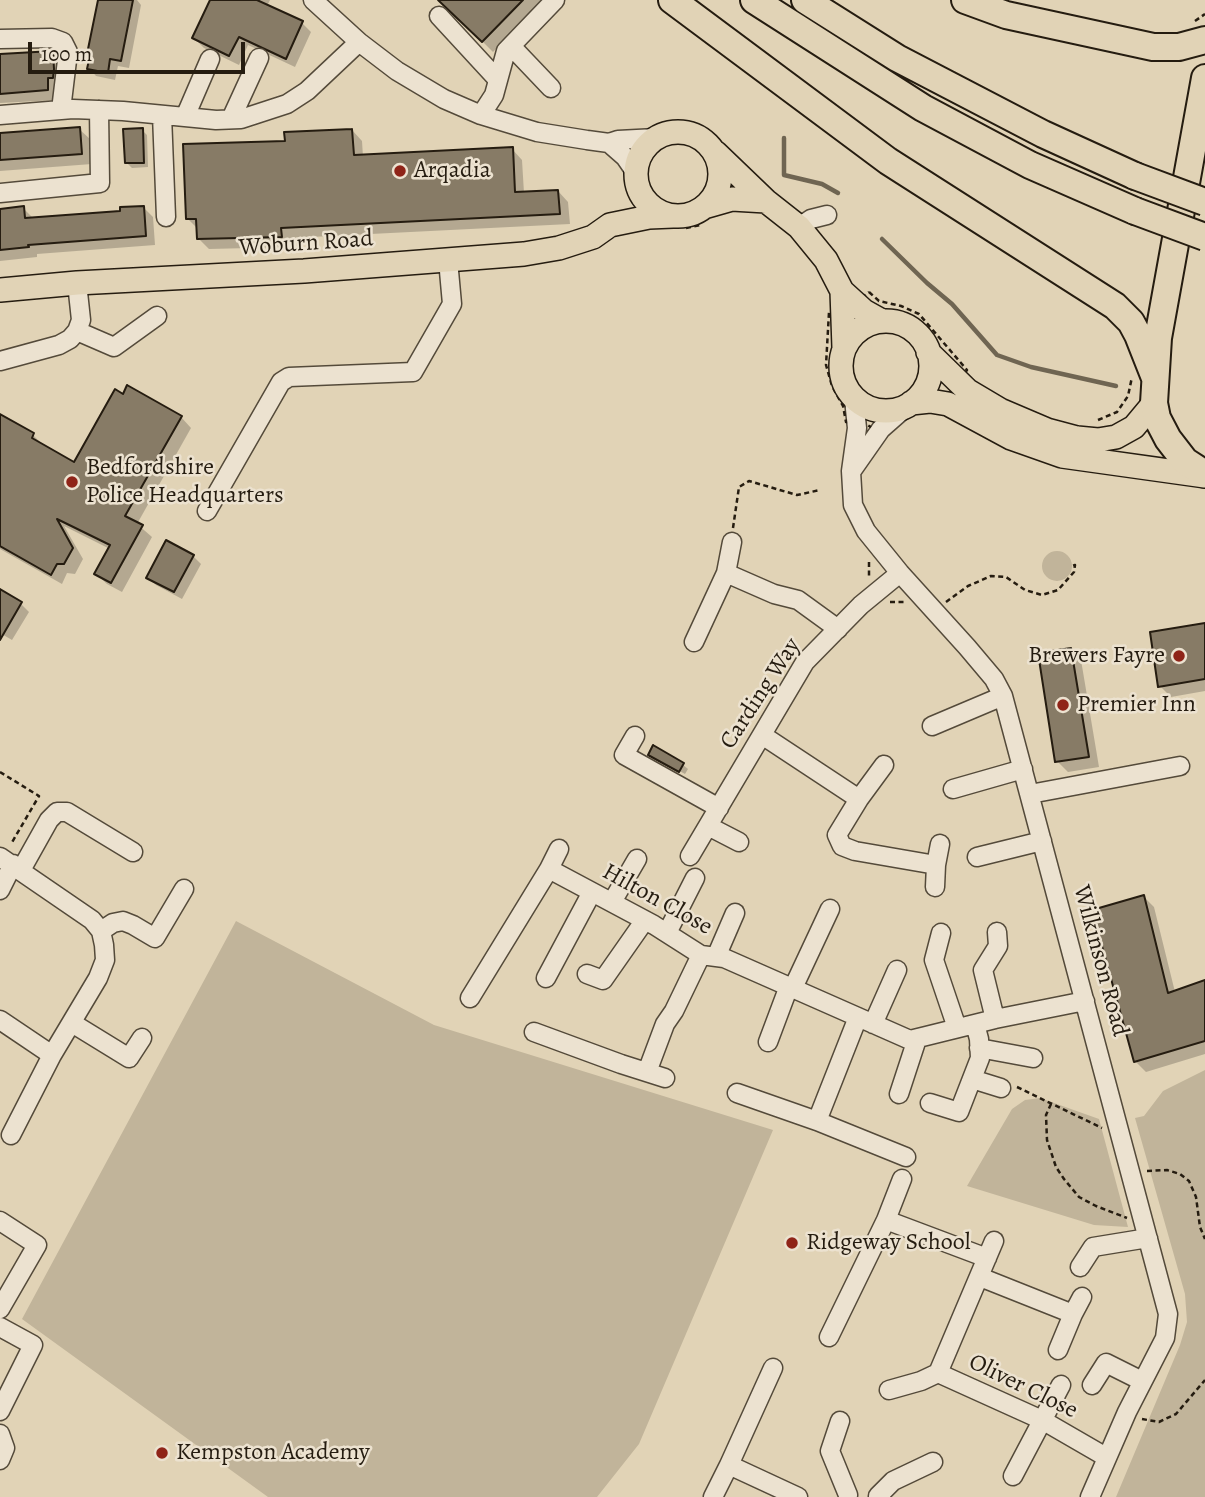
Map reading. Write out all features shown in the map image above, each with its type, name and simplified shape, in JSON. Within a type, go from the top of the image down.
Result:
[{"type":"highway","points":[[672,0],[888,161],[1115,306],[1131,322],[1138,335],[1155,391]]},
{"type":"highway","points":[[754,0],[923,108],[1030,165],[1135,211],[1205,237]]},
{"type":"highway","points":[[805,0],[897,58],[1043,134],[1135,176],[1205,202]]},
{"type":"highway","points":[[965,0],[1006,15],[1153,47],[1180,47],[1205,40]]},
{"type":"highway","points":[[1205,78],[1158,338],[1155,391],[1157,418],[1168,439],[1185,461],[1205,475]]},
{"type":"main road","points":[[766,201],[732,199],[695,212],[673,216],[660,212],[649,204],[640,192],[636,176],[642,153],[656,138],[668,133],[681,131],[694,134],[705,141],[766,201],[799,227],[826,260],[847,301],[841,375],[854,399],[866,407],[893,411],[930,401],[948,404],[1011,438],[1062,456],[1205,475]]},
{"type":"main road","points":[[705,207],[719,187],[721,174],[714,150]]},
{"type":"main road","name":"Woburn Road","points":[[610,225],[629,197],[636,176]]},
{"type":"main road","name":"Woburn Road","points":[[0,290],[524,254],[559,248],[593,236],[610,225],[649,217],[673,216]]},
{"type":"main road","points":[[847,301],[881,321]]},
{"type":"main road","points":[[844,348],[859,330],[881,321],[896,322],[910,328],[921,338],[931,366],[929,380],[922,393],[909,405]]},
{"type":"main road","points":[[928,352],[959,383],[982,400],[1021,421],[1077,438],[1098,440],[1125,433],[1143,418],[1155,391]]},
{"type":"street","points":[[313,0],[359,41],[421,85],[444,99],[481,115],[537,132],[609,143],[656,138]]},
{"type":"street","points":[[481,115],[494,95],[506,51],[555,0]]},
{"type":"street","points":[[439,16],[498,80]]},
{"type":"street","points":[[0,38],[52,38],[63,42],[68,52],[61,110]]},
{"type":"street","points":[[0,115],[99,110],[232,119],[264,113],[287,104],[324,77],[359,41]]},
{"type":"street","points":[[511,46],[551,88]]},
{"type":"street","points":[[232,119],[259,58]]},
{"type":"street","points":[[185,117],[210,59]]},
{"type":"street","points":[[0,193],[100,183],[99,110]]},
{"type":"street","points":[[162,115],[166,217]]},
{"type":"street","points":[[609,143],[625,157],[636,176]]},
{"type":"street","points":[[799,227],[811,219],[827,215]]},
{"type":"street","points":[[206,511],[281,382],[289,377],[413,372],[452,304],[448,260]]},
{"type":"street","points":[[0,361],[59,345],[77,331],[81,320],[76,283]]},
{"type":"street","points":[[77,331],[114,347],[157,316]]},
{"type":"street","name":"Wilkinson Road","points":[[854,399],[857,422],[851,471],[853,505],[866,531],[967,647],[994,680],[1003,696],[1168,1314],[1165,1338],[1126,1412],[1090,1497]]},
{"type":"street","points":[[851,471],[878,432],[909,405]]},
{"type":"street","points":[[694,642],[726,573],[732,542]]},
{"type":"street","points":[[726,573],[774,594],[798,600],[838,629]]},
{"type":"street","name":"Carding Way","points":[[690,856],[805,662],[861,605],[900,573]]},
{"type":"street","points":[[932,726],[1003,696]]},
{"type":"street","points":[[762,735],[859,799]]},
{"type":"street","points":[[635,736],[624,755],[719,808]]},
{"type":"street","points":[[884,765],[837,835],[842,846],[855,851],[936,865]]},
{"type":"street","points":[[1030,794],[1180,766]]},
{"type":"street","points":[[953,789],[1023,769]]},
{"type":"street","points":[[0,890],[9,862],[57,812],[67,811],[133,852]]},
{"type":"street","points":[[708,825],[739,842]]},
{"type":"street","points":[[977,857],[1042,841]]},
{"type":"street","points":[[935,887],[940,844]]},
{"type":"street","points":[[470,998],[559,849]]},
{"type":"street","points":[[612,902],[637,859]]},
{"type":"street","points":[[9,862],[92,920],[101,931],[105,960],[98,978],[52,1055],[11,1135]]},
{"type":"street","name":"Hilton Close","points":[[549,869],[708,956],[724,958],[910,1040],[917,1039]]},
{"type":"street","points":[[667,933],[695,878]]},
{"type":"street","points":[[101,931],[113,923],[123,921],[155,938],[184,889]]},
{"type":"street","points":[[546,978],[592,892]]},
{"type":"street","points":[[768,1042],[791,987],[830,909]]},
{"type":"street","points":[[647,1072],[665,1024],[736,912]]},
{"type":"street","points":[[587,974],[603,980],[645,920]]},
{"type":"street","points":[[995,1019],[983,970],[998,946],[997,932]]},
{"type":"street","points":[[930,1103],[959,1112],[979,1059],[979,1048],[934,960],[941,933]]},
{"type":"street","points":[[817,1121],[866,1021],[897,970]]},
{"type":"street","points":[[899,1094],[917,1039],[1086,1000]]},
{"type":"street","points":[[0,1020],[52,1055]]},
{"type":"street","points":[[72,1023],[129,1058],[142,1038]]},
{"type":"street","points":[[534,1032],[665,1078]]},
{"type":"street","points":[[979,1048],[1033,1058]]},
{"type":"street","points":[[972,1079],[1001,1087]]},
{"type":"street","points":[[737,1093],[817,1121],[906,1157]]},
{"type":"street","points":[[829,1338],[886,1220],[902,1179]]},
{"type":"street","points":[[886,1220],[987,1258]]},
{"type":"street","points":[[0,1221],[37,1245],[0,1309]]},
{"type":"street","points":[[1080,1267],[1093,1247],[1146,1230]]},
{"type":"street","name":"Oliver Close","points":[[994,1241],[938,1373],[1042,1420],[1106,1457]]},
{"type":"street","points":[[980,1276],[1073,1314]]},
{"type":"street","name":"Oliver Close","points":[[1058,1350],[1082,1297]]},
{"type":"street","points":[[0,1327],[33,1345],[0,1411]]},
{"type":"street","points":[[1092,1385],[1106,1363],[1142,1381]]},
{"type":"street","points":[[713,1497],[774,1368]]},
{"type":"street","points":[[889,1390],[938,1373]]},
{"type":"street","points":[[1013,1476],[1061,1385]]},
{"type":"street","points":[[840,1421],[830,1451],[846,1496],[878,1496],[893,1481],[933,1462]]},
{"type":"street","points":[[0,1434],[5,1448],[0,1460]]},
{"type":"street","points":[[729,1465],[798,1497]]},
{"type":"path","points":[[869,292],[879,301],[919,314],[967,370],[954,388],[946,413],[932,409],[915,412],[900,420],[885,436],[866,424],[846,422],[843,406],[832,386],[826,365],[829,312],[847,301],[869,292]]},
{"type":"path","points":[[1092,422],[1117,412]]},
{"type":"path","points":[[732,542],[738,486],[749,481],[797,495],[820,490]]},
{"type":"path","points":[[946,602],[968,586],[991,576],[1006,577],[1025,590],[1042,595],[1058,590],[1074,572],[1075,565],[1072,566]]},
{"type":"path","points":[[0,772],[39,796],[9,862]]},
{"type":"path","points":[[1001,1087],[1014,1086],[1121,1137]]},
{"type":"path","points":[[1051,1104],[1046,1115],[1047,1140],[1056,1167],[1064,1179],[1079,1196],[1146,1230]]},
{"type":"path","points":[[1130,1174],[1167,1170],[1180,1174],[1189,1181],[1196,1197],[1200,1227],[1205,1239]]},
{"type":"path","points":[[1126,1412],[1159,1422],[1176,1414],[1205,1380]]},
{"type":"shaded area","points":[[1057,551],[1068,555],[1072,566],[1068,577],[1057,581],[1046,577],[1042,566],[1046,555]]},
{"type":"shaded area","points":[[236,921],[434,1025],[773,1130],[639,1444],[597,1497],[268,1497],[22,1319]]},
{"type":"shaded area","points":[[1205,1070],[1205,1497],[1116,1497],[1180,1345],[1187,1322],[1185,1294],[1135,1118],[1144,1116],[1163,1091]]},
{"type":"shaded area","points":[[1040,1098],[1099,1119],[1128,1227],[1094,1225],[967,1186],[1012,1109],[1025,1100]]},
{"type":"building","points":[[98,0],[133,0],[121,61],[110,59],[108,73],[87,69],[90,55],[87,54]]},
{"type":"building","points":[[210,0],[257,0],[303,21],[286,59],[239,37],[229,56],[192,38]]},
{"type":"building","points":[[438,0],[523,0],[482,42]]},
{"type":"building","points":[[53,51],[53,78],[48,78],[48,90],[0,94],[0,54]]},
{"type":"building","points":[[80,127],[82,154],[0,160],[0,133]]},
{"type":"building","points":[[143,128],[144,163],[125,163],[123,129]]},
{"type":"building","name":"Arqadia","points":[[352,129],[354,155],[513,147],[515,192],[558,190],[560,214],[281,228],[282,237],[197,239],[196,219],[186,219],[183,144],[285,141],[284,132]]},
{"type":"building","points":[[24,206],[25,218],[120,211],[120,207],[144,206],[146,236],[28,245],[29,247],[0,250],[0,209]]},
{"type":"building","name":"Bedfordshire Police Headquarters","points":[[127,385],[182,416],[125,516],[143,525],[111,583],[94,574],[110,545],[57,519],[73,548],[64,564],[57,564],[51,575],[0,546],[0,414],[34,433],[32,438],[74,462],[115,389],[123,394]]},
{"type":"building","points":[[166,540],[194,555],[174,592],[146,578]]},
{"type":"building","points":[[0,589],[22,602],[0,640]]},
{"type":"building","name":"Brewers Fayre","points":[[1205,623],[1205,679],[1158,687],[1150,632]]},
{"type":"building","name":"Premier Inn","points":[[1071,648],[1089,757],[1055,762],[1038,653]]},
{"type":"building","points":[[653,745],[684,763],[679,772],[648,755]]},
{"type":"building","points":[[1144,895],[1168,993],[1205,980],[1205,1041],[1134,1062],[1092,910]]},
{"type":"waterway","points":[[784,138],[784,175],[822,184],[838,193]]},
{"type":"waterway","points":[[882,239],[952,304],[997,355],[1031,367],[1116,386]]},
{"type":"place","name":"Arqadia","points":[[400,171]]},
{"type":"place","name":"Bedfordshire Police Headquarters","points":[[72,482]]},
{"type":"place","name":"Brewers Fayre","points":[[1179,656]]},
{"type":"place","name":"Premier Inn","points":[[1063,705]]},
{"type":"place","name":"Ridgeway School","points":[[792,1243]]},
{"type":"place","name":"Kempston Academy","points":[[162,1453]]}]
